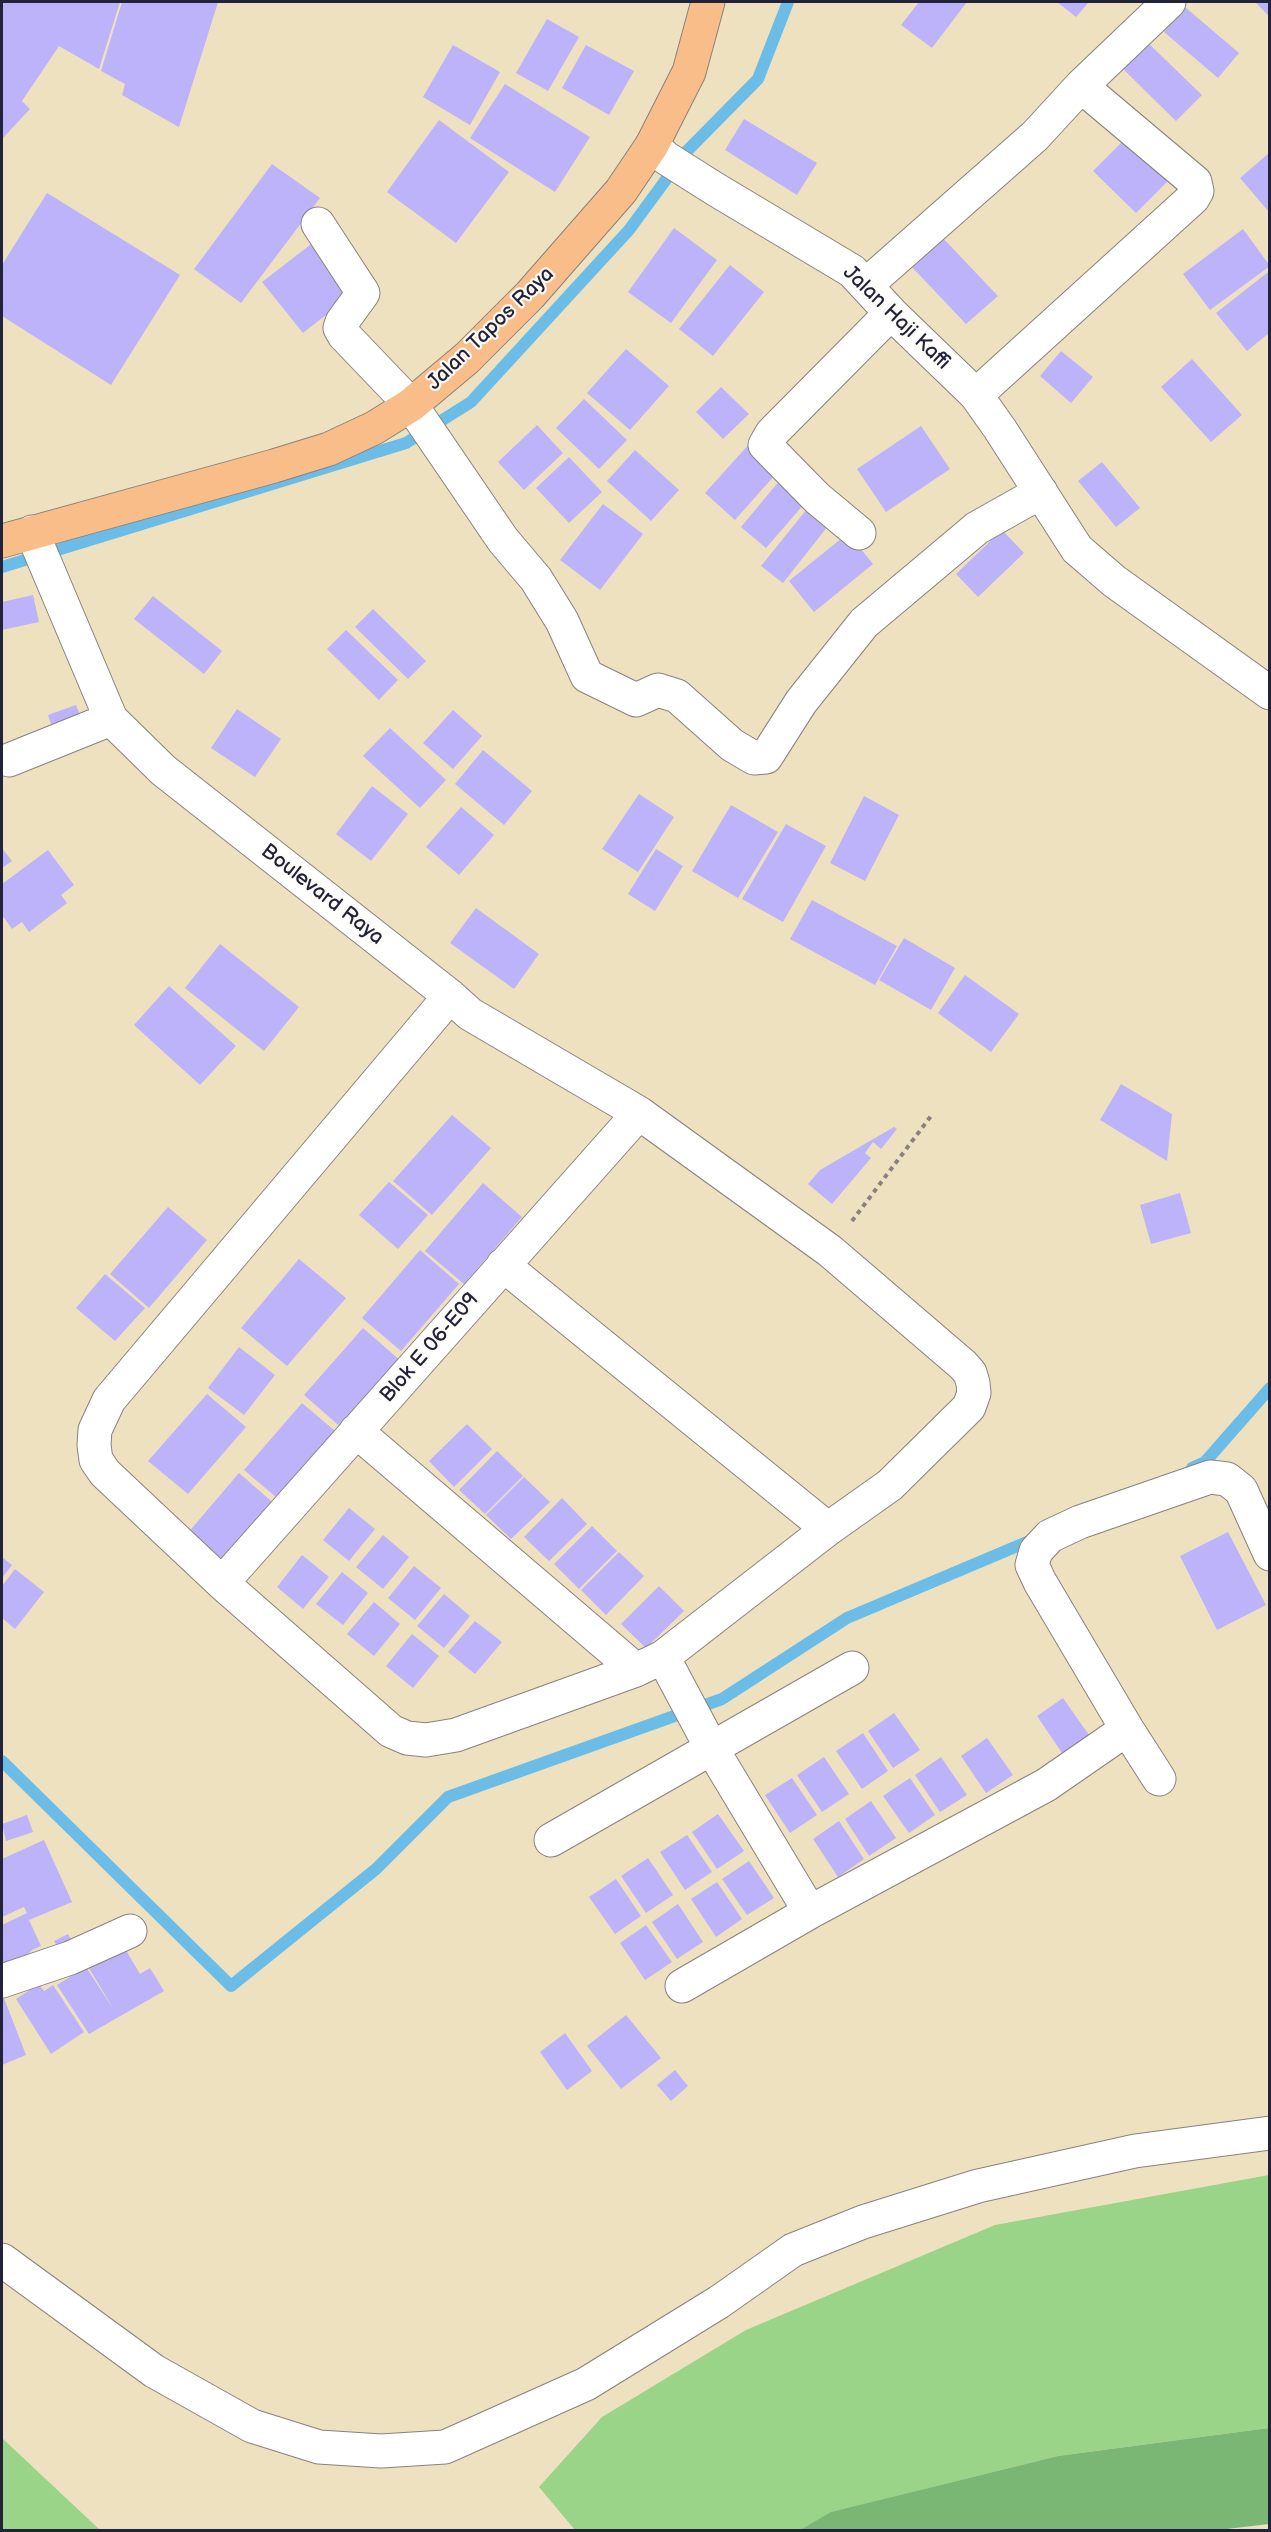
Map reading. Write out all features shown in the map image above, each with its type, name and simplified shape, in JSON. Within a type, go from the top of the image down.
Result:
[{"type":"main road","name":"Jalan Tapos Raya","points":[[2,541],[38,548],[329,448],[416,413],[530,295],[621,190],[659,151],[689,72],[708,2]]},
{"type":"street","points":[[866,285],[1035,136],[1081,86],[1168,2]]},
{"type":"street","points":[[976,395],[1193,198],[1197,191],[1195,182],[1081,86]]},
{"type":"street","name":"Jalan Haji Kaffi","points":[[659,151],[715,189],[852,271],[891,313],[976,395],[1077,549],[1114,581],[1269,693]]},
{"type":"street","points":[[318,224],[363,293],[340,328],[416,413],[503,540],[536,579],[562,621],[587,676],[636,700],[658,690],[677,696],[732,745],[754,758],[766,757],[801,702],[864,623],[977,528],[1041,492]]},
{"type":"street","points":[[859,533],[817,498],[765,445],[772,433],[891,313]]},
{"type":"street","points":[[9,760],[111,719],[38,548]]},
{"type":"street","name":"Boulevard Raya","points":[[111,719],[164,770],[450,996],[470,1014],[639,1113],[830,1251],[970,1373],[974,1393],[972,1402],[964,1413],[890,1485],[828,1529],[657,1668],[456,1735],[426,1740],[407,1738],[391,1731],[222,1583],[105,1473],[96,1460],[95,1430],[109,1401],[450,996]]},
{"type":"street","name":"Blok E 06-E09","points":[[222,1583],[639,1113]]},
{"type":"street","points":[[504,1265],[828,1529]]},
{"type":"street","points":[[356,1431],[657,1668],[694,1717],[810,1912]]},
{"type":"street","points":[[1160,1779],[1127,1730],[1040,1582],[1032,1565],[1036,1551],[1050,1536],[1080,1522],[1210,1477],[1227,1479],[1241,1490],[1269,1554]]},
{"type":"street","points":[[550,1840],[852,1668]]},
{"type":"street","points":[[682,1986],[810,1912],[1046,1785],[1127,1730]]},
{"type":"street","points":[[2,1981],[70,1958],[130,1931]]},
{"type":"street","points":[[2,2260],[154,2371],[252,2426],[319,2447],[381,2451],[445,2447],[586,2384],[718,2302],[793,2250],[863,2222],[978,2186],[1135,2151],[1269,2133]]},
{"type":"path","points":[[830,1251],[931,1116]]},
{"type":"green space","points":[[1269,2175],[1269,2428],[1058,2456],[832,2512],[800,2530],[575,2530],[539,2487],[602,2417],[746,2330],[995,2225]]},
{"type":"green space","points":[[1269,2428],[1269,2524],[1218,2530],[800,2530],[831,2512],[1058,2456]]},
{"type":"green space","points":[[2,2438],[100,2530],[2,2530]]},
{"type":"building","points":[[2,2],[120,2],[99,69],[59,46],[22,101],[30,109],[2,139]]},
{"type":"building","points":[[122,2],[218,2],[179,127],[122,95],[125,84],[101,71]]},
{"type":"building","points":[[919,2],[967,2],[932,48],[901,25]]},
{"type":"building","points":[[1057,2],[1089,2],[1076,17]]},
{"type":"building","points":[[1255,2],[1269,2],[1269,16]]},
{"type":"building","points":[[1185,7],[1239,53],[1218,78],[1164,32]]},
{"type":"building","points":[[547,19],[579,37],[548,91],[516,73]]},
{"type":"building","points":[[1147,42],[1202,95],[1176,121],[1122,68]]},
{"type":"building","points":[[453,45],[500,72],[470,125],[423,97]]},
{"type":"building","points":[[586,45],[634,71],[609,115],[562,88]]},
{"type":"building","points":[[505,84],[590,137],[555,192],[470,138]]},
{"type":"building","points":[[744,119],[817,163],[797,195],[725,150]]},
{"type":"building","points":[[439,120],[509,172],[456,243],[387,192]]},
{"type":"building","points":[[1130,134],[1173,176],[1136,213],[1093,171]]},
{"type":"building","points":[[1269,153],[1269,212],[1240,178]]},
{"type":"building","points":[[272,164],[320,198],[241,303],[194,269]]},
{"type":"building","points":[[47,193],[180,275],[111,385],[2,316],[2,265]]},
{"type":"building","points":[[674,228],[717,260],[671,323],[628,292]]},
{"type":"building","points":[[1243,229],[1270,266],[1210,310],[1183,274]]},
{"type":"building","points":[[940,235],[998,296],[966,324],[909,264]]},
{"type":"building","points":[[319,238],[359,289],[303,333],[262,282]]},
{"type":"building","points":[[730,265],[764,292],[713,356],[679,329]]},
{"type":"building","points":[[1268,272],[1269,333],[1247,351],[1216,313]]},
{"type":"building","points":[[626,349],[669,386],[630,430],[587,393]]},
{"type":"building","points":[[1061,351],[1093,377],[1071,403],[1040,376]]},
{"type":"building","points":[[1192,359],[1242,415],[1211,442],[1161,387]]},
{"type":"building","points":[[721,387],[749,414],[723,439],[696,412]]},
{"type":"building","points":[[584,399],[627,440],[599,469],[556,428]]},
{"type":"building","points":[[537,425],[563,453],[524,490],[498,462]]},
{"type":"building","points":[[921,426],[950,469],[886,512],[857,469]]},
{"type":"building","points":[[751,442],[781,468],[735,520],[705,493]]},
{"type":"building","points":[[635,450],[679,490],[651,521],[607,481]]},
{"type":"building","points":[[569,457],[602,492],[569,523],[536,488]]},
{"type":"building","points":[[1102,462],[1140,508],[1116,527],[1078,481]]},
{"type":"building","points":[[785,474],[811,496],[766,548],[741,527]]},
{"type":"building","points":[[603,504],[643,534],[600,590],[560,560]]},
{"type":"building","points":[[811,504],[832,521],[783,583],[761,566]]},
{"type":"building","points":[[1002,530],[1024,553],[978,597],[956,574]]},
{"type":"building","points":[[848,533],[873,564],[814,612],[789,581]]},
{"type":"building","points":[[33,595],[39,622],[2,630],[2,602]]},
{"type":"building","points":[[153,596],[222,651],[204,674],[134,619]]},
{"type":"building","points":[[373,609],[426,661],[408,679],[355,627]]},
{"type":"building","points":[[346,630],[398,680],[379,700],[327,649]]},
{"type":"building","points":[[76,705],[82,720],[53,730],[48,715]]},
{"type":"building","points":[[237,709],[281,739],[255,777],[211,748]]},
{"type":"building","points":[[453,710],[482,736],[453,769],[423,743]]},
{"type":"building","points":[[390,728],[446,780],[420,808],[363,756]]},
{"type":"building","points":[[483,750],[532,791],[504,825],[455,784]]},
{"type":"building","points":[[372,786],[408,814],[371,861],[336,834]]},
{"type":"building","points":[[639,794],[674,817],[638,872],[602,849]]},
{"type":"building","points":[[864,796],[899,815],[865,881],[830,863]]},
{"type":"building","points":[[731,805],[778,832],[738,898],[692,871]]},
{"type":"building","points":[[461,807],[494,835],[459,875],[426,847]]},
{"type":"building","points":[[786,824],[826,846],[783,922],[742,899]]},
{"type":"building","points":[[2,848],[12,861],[2,868]]},
{"type":"building","points":[[656,849],[683,866],[655,911],[628,894]]},
{"type":"building","points":[[48,850],[74,885],[61,895],[67,903],[29,932],[22,922],[12,929],[2,915],[2,884]]},
{"type":"building","points":[[812,900],[897,946],[875,985],[790,939]]},
{"type":"building","points":[[476,908],[539,954],[514,989],[450,943]]},
{"type":"building","points":[[904,938],[955,968],[931,1010],[879,980]]},
{"type":"building","points":[[220,944],[299,1007],[264,1051],[185,988]]},
{"type":"building","points":[[965,975],[1019,1014],[991,1052],[938,1013]]},
{"type":"building","points":[[169,986],[236,1046],[200,1085],[134,1025]]},
{"type":"building","points":[[1121,1084],[1172,1114],[1167,1161],[1100,1120]]},
{"type":"building","points":[[452,1115],[491,1148],[432,1215],[393,1181]]},
{"type":"building","points":[[894,1127],[897,1129],[881,1149],[873,1142],[865,1153],[871,1158],[832,1204],[808,1184],[820,1170]]},
{"type":"building","points":[[389,1182],[428,1215],[398,1249],[359,1215]]},
{"type":"building","points":[[483,1183],[522,1217],[464,1284],[425,1251]]},
{"type":"building","points":[[1180,1193],[1191,1233],[1151,1244],[1140,1205]]},
{"type":"building","points":[[168,1207],[207,1240],[149,1308],[110,1274]]},
{"type":"building","points":[[420,1250],[459,1284],[401,1351],[362,1318]]},
{"type":"building","points":[[299,1259],[346,1298],[287,1366],[241,1328]]},
{"type":"building","points":[[105,1274],[145,1308],[115,1341],[76,1308]]},
{"type":"building","points":[[363,1328],[402,1362],[343,1429],[304,1395]]},
{"type":"building","points":[[239,1347],[275,1375],[244,1415],[208,1388]]},
{"type":"building","points":[[207,1394],[246,1427],[188,1494],[148,1461]]},
{"type":"building","points":[[302,1403],[341,1436],[283,1503],[244,1470]]},
{"type":"building","points":[[467,1424],[492,1449],[454,1487],[429,1461]]},
{"type":"building","points":[[497,1451],[523,1476],[485,1514],[459,1490]]},
{"type":"building","points":[[239,1473],[278,1507],[220,1574],[181,1541]]},
{"type":"building","points":[[524,1477],[550,1502],[511,1539],[486,1515]]},
{"type":"building","points":[[562,1498],[587,1524],[549,1561],[524,1537]]},
{"type":"building","points":[[349,1508],[375,1529],[349,1561],[323,1540]]},
{"type":"building","points":[[592,1526],[617,1551],[579,1589],[554,1564]]},
{"type":"building","points":[[1228,1532],[1266,1605],[1217,1630],[1180,1556]]},
{"type":"building","points":[[383,1535],[409,1557],[383,1589],[356,1567]]},
{"type":"building","points":[[619,1552],[644,1576],[606,1615],[581,1590]]},
{"type":"building","points":[[302,1555],[329,1577],[303,1609],[277,1587]]},
{"type":"building","points":[[2,1557],[12,1565],[2,1578]]},
{"type":"building","points":[[414,1566],[441,1588],[415,1620],[388,1598]]},
{"type":"building","points":[[15,1569],[44,1592],[15,1629],[2,1618],[2,1586]]},
{"type":"building","points":[[342,1572],[368,1593],[343,1625],[316,1604]]},
{"type":"building","points":[[659,1586],[684,1611],[646,1648],[621,1624]]},
{"type":"building","points":[[444,1594],[470,1616],[444,1648],[417,1626]]},
{"type":"building","points":[[374,1602],[400,1624],[374,1656],[347,1634]]},
{"type":"building","points":[[475,1621],[502,1642],[475,1674],[448,1652]]},
{"type":"building","points":[[412,1634],[439,1656],[413,1688],[386,1666]]},
{"type":"building","points":[[1063,1698],[1089,1735],[1062,1753],[1037,1716]]},
{"type":"building","points":[[894,1713],[920,1750],[893,1768],[868,1731]]},
{"type":"building","points":[[863,1733],[888,1771],[862,1789],[836,1751]]},
{"type":"building","points":[[987,1738],[1013,1775],[986,1793],[961,1756]]},
{"type":"building","points":[[824,1757],[849,1794],[822,1812],[797,1775]]},
{"type":"building","points":[[941,1757],[967,1795],[940,1812],[915,1775]]},
{"type":"building","points":[[792,1778],[817,1815],[790,1833],[765,1795]]},
{"type":"building","points":[[910,1778],[935,1815],[909,1833],[883,1796]]},
{"type":"building","points":[[871,1801],[896,1838],[869,1856],[845,1819]]},
{"type":"building","points":[[718,1814],[744,1851],[717,1869],[692,1832]]},
{"type":"building","points":[[27,1815],[33,1832],[6,1841],[2,1824]]},
{"type":"building","points":[[839,1821],[864,1859],[838,1877],[813,1839]]},
{"type":"building","points":[[687,1835],[712,1872],[685,1890],[660,1852]]},
{"type":"building","points":[[44,1840],[72,1902],[29,1920],[41,1946],[32,1950],[12,1970],[2,1975],[2,1925],[27,1913],[24,1907],[2,1917],[2,1859]]},
{"type":"building","points":[[648,1858],[673,1895],[646,1913],[621,1876]]},
{"type":"building","points":[[749,1861],[774,1898],[747,1915],[722,1879]]},
{"type":"building","points":[[616,1879],[641,1916],[615,1934],[589,1897]]},
{"type":"building","points":[[717,1882],[742,1919],[716,1937],[691,1899]]},
{"type":"building","points":[[678,1904],[703,1942],[677,1959],[652,1922]]},
{"type":"building","points":[[646,1925],[672,1962],[645,1980],[620,1943]]},
{"type":"building","points":[[68,1934],[76,1949],[63,1956],[54,1941]]},
{"type":"building","points":[[121,1942],[140,1974],[150,1968],[164,1991],[89,2034],[57,1985],[86,1967],[114,2010],[86,1963]]},
{"type":"building","points":[[39,1984],[44,1991],[53,1985],[84,2032],[51,2054],[16,1999]]},
{"type":"building","points":[[2,1993],[26,2055],[2,2065]]},
{"type":"building","points":[[626,2015],[661,2058],[621,2089],[587,2046]]},
{"type":"building","points":[[565,2033],[592,2071],[567,2090],[540,2052]]},
{"type":"building","points":[[675,2070],[688,2086],[671,2101],[657,2085]]},
{"type":"waterway","points":[[2,567],[406,443],[471,402],[629,230],[687,151],[758,79],[788,2]]},
{"type":"waterway","points":[[1192,1468],[1205,1462],[1270,1388]]},
{"type":"waterway","points":[[2,1761],[231,1986],[376,1869],[448,1797],[722,1699],[847,1618],[1034,1539]]}]
